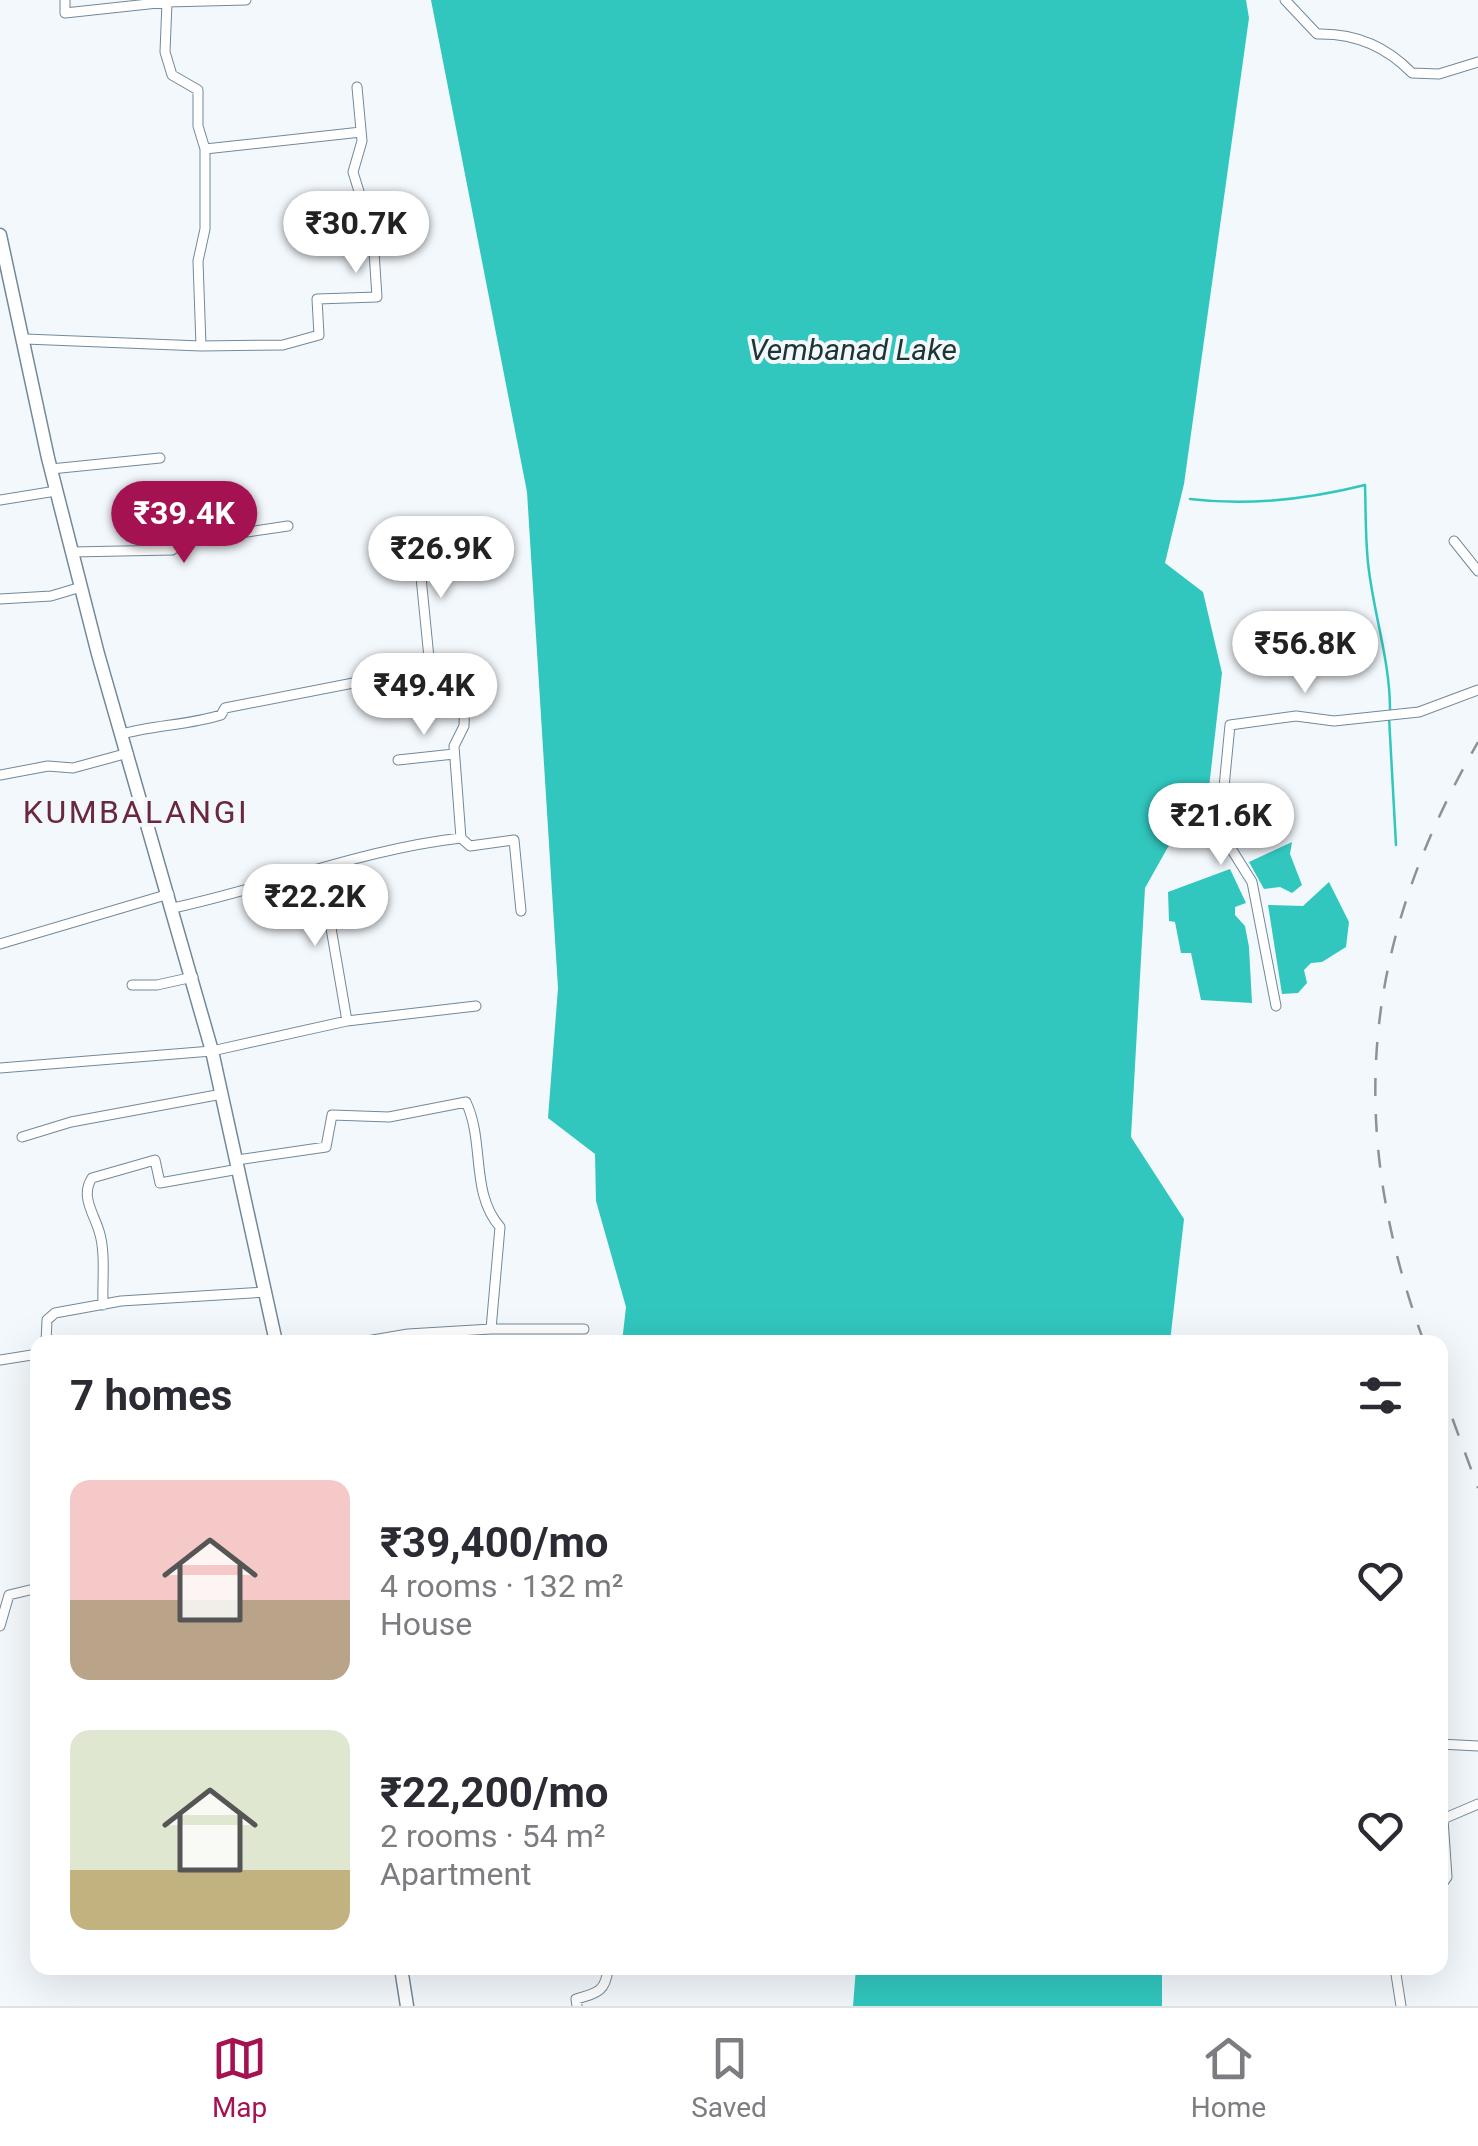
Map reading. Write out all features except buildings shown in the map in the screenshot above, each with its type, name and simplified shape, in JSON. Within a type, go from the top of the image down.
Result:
[{"type":"main road","points":[[0,234],[81,587],[212,1051],[275,1335]]},
{"type":"main road","points":[[402,1975],[407,2006]]},
{"type":"street","points":[[65,0],[65,13],[168,2],[246,0]]},
{"type":"street","points":[[1285,0],[1317,34],[1342,33],[1396,56],[1412,73],[1439,74],[1478,62]]},
{"type":"street","points":[[168,2],[165,52],[172,74],[198,90],[198,126],[206,148],[205,229],[198,260],[202,346]]},
{"type":"street","points":[[25,340],[202,346],[283,344],[318,335],[317,299],[377,298],[373,237],[353,172],[361,132],[357,87]]},
{"type":"street","points":[[206,148],[361,132]]},
{"type":"street","points":[[51,469],[160,458]]},
{"type":"street","points":[[0,500],[56,490]]},
{"type":"street","points":[[72,552],[172,550],[186,541],[288,526]]},
{"type":"street","points":[[451,532],[412,539],[420,567],[430,668],[439,694],[465,692],[464,726],[454,754],[461,838],[470,846],[514,840],[521,911]]},
{"type":"street","points":[[1454,541],[1478,571]]},
{"type":"street","points":[[0,599],[51,596],[81,587]]},
{"type":"street","points":[[122,734],[156,725],[196,723],[222,715],[225,708],[430,668]]},
{"type":"street","points":[[1276,1006],[1252,882],[1232,850],[1222,818],[1230,725],[1296,716],[1334,721],[1419,712],[1478,690]]},
{"type":"street","points":[[0,775],[48,766],[73,768],[128,752]]},
{"type":"street","points":[[398,760],[454,754]]},
{"type":"street","points":[[0,944],[171,901],[321,870],[380,850],[461,838]]},
{"type":"street","points":[[321,870],[347,1021]]},
{"type":"street","points":[[132,985],[157,986],[193,977]]},
{"type":"street","points":[[0,1068],[212,1051],[347,1021],[476,1006]]},
{"type":"street","points":[[22,1137],[141,1107],[222,1094]]},
{"type":"street","points":[[103,1304],[100,1232],[89,1214],[88,1185],[92,1178],[155,1160],[160,1183],[326,1147],[332,1115],[389,1117],[466,1102],[475,1121],[482,1202],[500,1226],[492,1330]]},
{"type":"street","points":[[46,1335],[47,1320],[55,1313],[103,1304],[266,1292]]},
{"type":"street","points":[[438,1335],[584,1329]]},
{"type":"street","points":[[0,1360],[30,1355]]},
{"type":"street","points":[[0,1626],[10,1595],[30,1590]]},
{"type":"street","points":[[1448,1744],[1478,1746]]},
{"type":"street","points":[[1448,1817],[1478,1804]]},
{"type":"street","points":[[576,2006],[576,1998],[601,1992],[607,1975]]},
{"type":"street","points":[[1395,1975],[1401,2006]]},
{"type":"water","name":"Vembanad Lake","points":[[431,0],[1246,0],[1249,18],[1184,484],[1165,563],[1203,592],[1222,673],[1206,814],[1168,847],[1145,888],[1131,1137],[1184,1219],[1171,1335],[623,1335],[626,1307],[596,1201],[595,1154],[548,1118],[558,988],[527,492]]},
{"type":"water","points":[[1292,842],[1290,854],[1302,885],[1292,893],[1280,887],[1264,889],[1249,862]]},
{"type":"water","points":[[1230,869],[1246,903],[1235,907],[1235,915],[1245,926],[1252,1003],[1201,1000],[1191,953],[1181,953],[1175,922],[1169,921],[1168,892]]},
{"type":"water","points":[[1329,882],[1349,922],[1346,947],[1322,962],[1311,963],[1304,970],[1307,983],[1298,993],[1282,994],[1268,905],[1303,906]]},
{"type":"water","points":[[855,1975],[1162,1975],[1162,2006],[853,2006]]},
{"type":"waterway","points":[[1190,499],[1278,500],[1365,485],[1368,560],[1390,709]]},
{"type":"waterway","points":[[1389,717],[1396,845]]},
{"type":"railway","points":[[1422,1335],[1399,1262],[1383,1184],[1376,1109],[1378,1035],[1389,962],[1410,889],[1439,816],[1478,742]]},
{"type":"railway","points":[[1448,1407],[1478,1488]]},
{"type":"district","name":"KUMBALANGI","points":[[136,812]]}]
